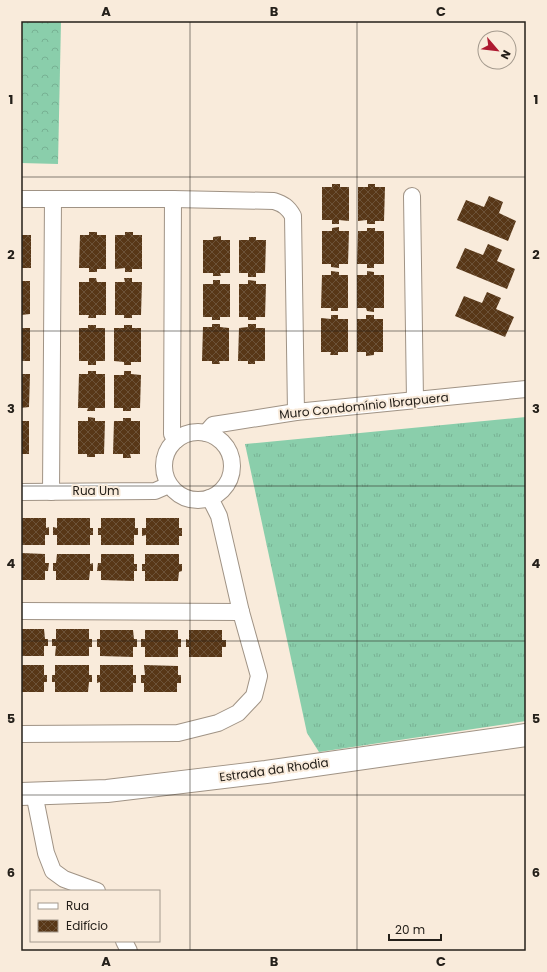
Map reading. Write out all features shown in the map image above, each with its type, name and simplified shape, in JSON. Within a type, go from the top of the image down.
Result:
[{"type":"main road","name":"Estrada da Rhodia","points":[[27,793],[107,791],[266,772],[526,735]]},
{"type":"street","points":[[412,196],[415,400]]},
{"type":"street","points":[[21,199],[174,199],[274,201],[283,204],[293,216],[296,412]]},
{"type":"street","points":[[51,492],[53,199]]},
{"type":"street","points":[[174,199],[172,434],[176,440]]},
{"type":"street","name":"Muro Condomínio Ibrapuera","points":[[206,433],[213,425],[296,412],[526,389]]},
{"type":"street","points":[[196,432],[206,433],[217,438],[226,447],[231,458],[231,470],[228,482],[220,491],[210,498],[195,500],[180,495],[169,484],[164,473],[164,461],[168,450],[176,440],[185,434],[196,432]]},
{"type":"street","name":"Rua Um","points":[[21,492],[155,491],[169,484]]},
{"type":"street","points":[[21,734],[178,732],[218,722],[238,713],[254,696],[259,676],[241,612],[218,516],[210,498]]},
{"type":"street","points":[[21,611],[241,612]]},
{"type":"street","points":[[27,793],[53,871],[64,879],[95,890]]},
{"type":"street","points":[[124,942],[129,951]]},
{"type":"green space","points":[[21,21],[61,21],[58,164],[21,163]]},
{"type":"green space","points":[[526,417],[526,721],[319,752],[307,733],[245,444]]},
{"type":"building","points":[[332,184],[340,184],[340,187],[349,187],[349,221],[339,220],[339,224],[332,224],[332,220],[322,220],[322,187],[332,187]]},
{"type":"building","points":[[368,184],[375,184],[375,187],[385,187],[384,221],[375,221],[375,224],[367,224],[367,220],[358,221],[358,187],[368,187]]},
{"type":"building","points":[[489,196],[503,202],[499,213],[516,221],[508,241],[457,220],[466,200],[484,207]]},
{"type":"building","points":[[339,227],[339,231],[349,231],[348,264],[339,264],[339,268],[331,267],[331,264],[322,264],[322,231],[332,231],[332,228]]},
{"type":"building","points":[[367,228],[375,228],[375,231],[384,231],[384,264],[374,264],[374,268],[367,268],[367,264],[357,264],[358,231],[367,231]]},
{"type":"building","points":[[89,232],[97,232],[97,235],[106,235],[106,269],[97,269],[97,272],[89,272],[89,268],[79,268],[80,235],[89,235]]},
{"type":"building","points":[[125,232],[133,232],[133,235],[142,235],[142,269],[132,269],[132,272],[125,272],[125,268],[115,269],[115,235],[125,235]]},
{"type":"building","points":[[21,235],[31,235],[31,268],[21,268]]},
{"type":"building","points":[[221,236],[221,240],[230,240],[230,273],[220,273],[221,276],[213,276],[213,273],[203,273],[203,240],[213,240],[213,237]]},
{"type":"building","points":[[249,237],[256,237],[256,240],[266,240],[265,273],[256,273],[256,277],[248,277],[248,273],[239,273],[239,240],[249,240]]},
{"type":"building","points":[[488,244],[502,250],[497,261],[515,269],[507,289],[456,268],[465,248],[483,255]]},
{"type":"building","points":[[331,271],[339,272],[339,275],[348,275],[348,308],[338,308],[338,311],[331,311],[331,308],[321,308],[322,275],[331,275]]},
{"type":"building","points":[[367,271],[374,272],[374,275],[384,275],[384,308],[374,308],[374,312],[367,311],[366,308],[357,308],[357,275],[367,275]]},
{"type":"building","points":[[89,278],[96,278],[97,282],[106,282],[106,315],[96,315],[96,318],[88,318],[89,315],[79,315],[79,282],[89,282]]},
{"type":"building","points":[[124,278],[132,278],[132,282],[142,282],[141,315],[132,315],[132,318],[124,318],[124,315],[115,315],[115,282],[125,282]]},
{"type":"building","points":[[213,280],[220,280],[220,284],[230,284],[230,317],[220,317],[220,320],[212,320],[212,317],[203,317],[203,284],[213,284]]},
{"type":"building","points":[[248,280],[256,281],[256,284],[266,284],[265,317],[256,317],[256,320],[248,320],[248,317],[239,317],[239,284],[248,284]]},
{"type":"building","points":[[21,281],[30,281],[30,314],[21,315]]},
{"type":"building","points":[[487,292],[501,298],[496,309],[514,317],[505,337],[455,316],[464,296],[482,303]]},
{"type":"building","points":[[331,315],[338,315],[338,319],[348,319],[348,352],[338,352],[338,355],[330,355],[331,352],[321,352],[321,318],[331,319]]},
{"type":"building","points":[[366,315],[374,315],[374,319],[383,319],[383,352],[374,352],[374,355],[366,356],[366,352],[357,352],[357,319],[366,319]]},
{"type":"building","points":[[212,324],[220,324],[220,327],[229,328],[229,361],[219,361],[220,364],[212,364],[212,361],[202,361],[203,327],[212,327]]},
{"type":"building","points":[[248,324],[256,324],[256,328],[265,328],[265,361],[255,361],[255,364],[248,364],[248,361],[238,361],[239,328],[248,327]]},
{"type":"building","points":[[88,325],[96,325],[96,328],[105,328],[105,361],[96,361],[96,365],[88,365],[88,361],[79,361],[79,328],[88,328]]},
{"type":"building","points":[[124,325],[132,325],[132,328],[141,328],[141,362],[131,362],[131,365],[124,365],[124,362],[114,361],[114,328],[124,328]]},
{"type":"building","points":[[21,328],[30,328],[30,361],[21,361]]},
{"type":"building","points":[[88,371],[96,371],[96,374],[105,374],[105,408],[95,408],[95,411],[87,411],[88,408],[78,408],[79,374],[88,374]]},
{"type":"building","points":[[124,371],[131,371],[131,374],[141,375],[140,408],[131,408],[131,411],[123,411],[123,408],[114,408],[114,375],[124,375]]},
{"type":"building","points":[[21,374],[30,374],[29,407],[21,408]]},
{"type":"building","points":[[88,417],[95,418],[95,421],[105,421],[104,454],[95,454],[95,457],[87,457],[87,454],[78,454],[78,421],[88,421]]},
{"type":"building","points":[[123,418],[131,418],[131,421],[140,421],[140,454],[130,454],[131,458],[123,458],[123,454],[113,454],[114,421],[123,421]]},
{"type":"building","points":[[21,421],[29,421],[29,454],[21,454]]},
{"type":"building","points":[[21,518],[46,518],[46,528],[49,527],[49,535],[45,535],[45,545],[21,545]]},
{"type":"building","points":[[57,518],[90,518],[90,528],[93,528],[93,535],[90,535],[90,545],[57,545],[57,535],[53,535],[53,527],[57,528]]},
{"type":"building","points":[[101,518],[135,518],[135,528],[138,528],[138,535],[134,535],[134,545],[101,545],[101,535],[98,535],[98,528],[101,528]]},
{"type":"building","points":[[146,518],[179,518],[179,528],[182,528],[182,536],[179,536],[179,545],[146,545],[146,535],[142,536],[142,528],[146,528]]},
{"type":"building","points":[[21,553],[45,554],[45,563],[49,563],[48,571],[45,571],[45,580],[21,580]]},
{"type":"building","points":[[57,554],[90,554],[90,564],[93,563],[93,571],[90,571],[89,580],[56,580],[56,571],[53,571],[53,563],[56,563]]},
{"type":"building","points":[[101,554],[134,554],[134,564],[137,564],[137,571],[134,571],[134,581],[101,580],[101,571],[97,571],[98,563],[101,563]]},
{"type":"building","points":[[145,554],[179,554],[179,564],[182,564],[182,571],[179,572],[178,581],[145,581],[145,571],[142,571],[142,564],[145,564]]},
{"type":"building","points":[[21,629],[44,629],[45,639],[48,639],[48,646],[44,646],[44,656],[21,656]]},
{"type":"building","points":[[56,629],[89,629],[89,639],[92,639],[92,647],[89,647],[89,656],[55,656],[56,646],[52,646],[52,639],[56,639]]},
{"type":"building","points":[[100,630],[133,630],[134,639],[137,639],[137,647],[133,647],[133,657],[100,656],[100,647],[97,647],[97,639],[100,639]]},
{"type":"building","points":[[145,630],[178,630],[178,639],[181,639],[181,647],[178,647],[178,657],[145,657],[145,647],[141,647],[141,639],[145,639]]},
{"type":"building","points":[[189,630],[222,630],[222,640],[226,640],[226,647],[222,647],[222,657],[189,657],[189,647],[186,647],[186,639],[189,640]]},
{"type":"building","points":[[21,665],[44,665],[44,675],[47,675],[47,682],[44,682],[44,692],[21,692]]},
{"type":"building","points":[[55,665],[89,665],[89,675],[92,675],[92,682],[89,682],[88,692],[55,692],[55,682],[52,682],[52,675],[55,675]]},
{"type":"building","points":[[100,665],[133,665],[133,675],[136,675],[136,683],[133,683],[133,692],[100,692],[100,682],[97,683],[97,675],[100,675]]},
{"type":"building","points":[[144,665],[178,666],[178,675],[181,675],[181,683],[177,683],[177,692],[144,692],[144,683],[141,683],[141,675],[145,675]]}]
